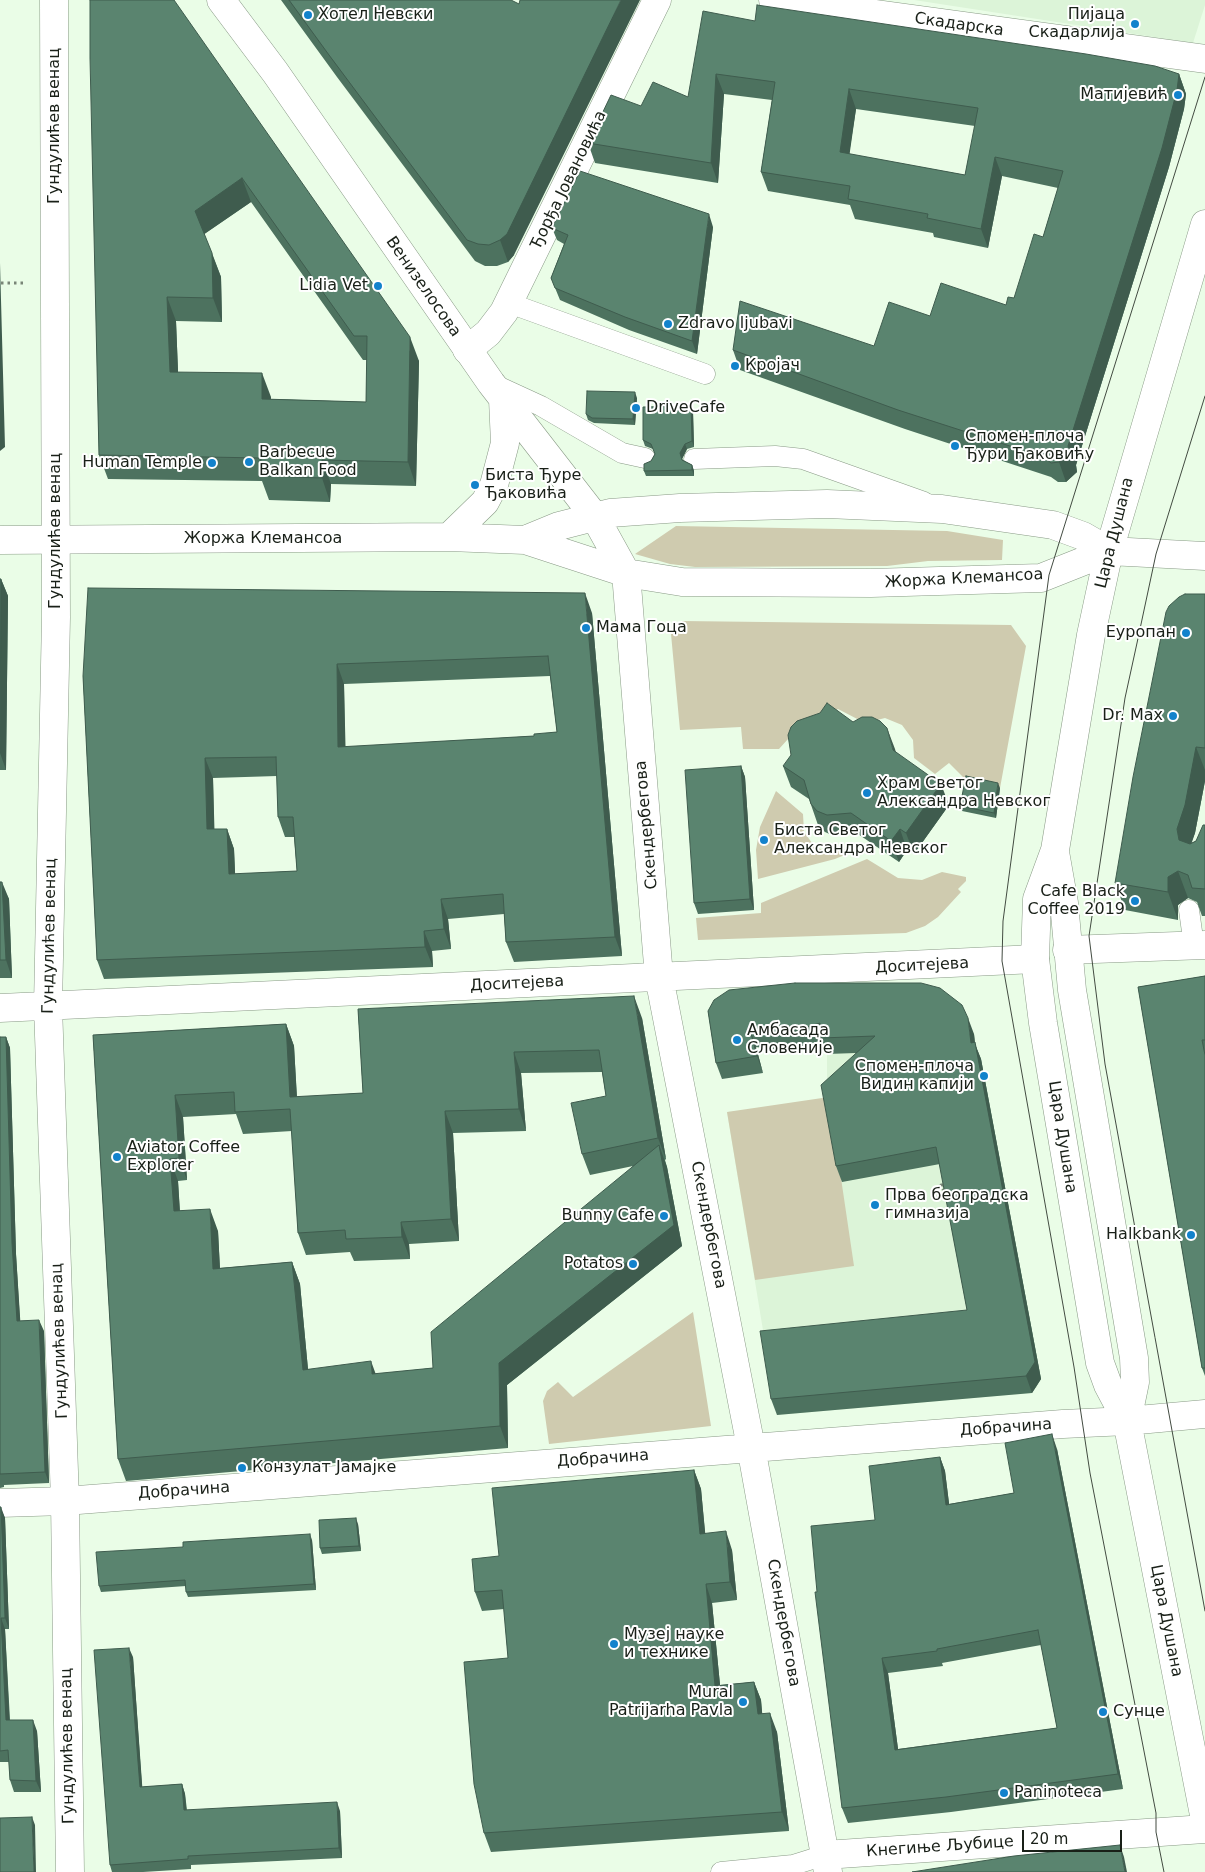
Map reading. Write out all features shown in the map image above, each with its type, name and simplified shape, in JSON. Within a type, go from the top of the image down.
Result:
[{"type":"street","name":"Гундулићев венац","points":[[54,0],[56,618],[48,1006],[65,1501],[70,1872]]},
{"type":"street","name":"Венизелосова","points":[[221,0],[274,72],[467,350],[595,516],[626,573]]},
{"type":"street","name":"Ђорђа Јовановића","points":[[467,350],[496,324],[509,303],[657,0]]},
{"type":"street","name":"Скадарска","points":[[773,0],[1205,59]]},
{"type":"street","name":"Цара Душана","points":[[1205,224],[1109,551],[1091,634],[1055,850],[1037,899],[1035,959],[1043,1023],[1100,1363],[1108,1385],[1127,1421],[1205,1820]]},
{"type":"street","points":[[449,537],[485,502],[494,485],[505,443],[497,391]]},
{"type":"street","name":"Жоржа Клемансоа","points":[[525,540],[559,526],[618,512],[680,508],[827,504],[942,509],[1052,525],[1083,536],[1109,551]]},
{"type":"street","name":"Жоржа Клемансоа","points":[[0,540],[449,537],[525,540],[626,573],[692,582],[871,583],[1041,578],[1109,551]]},
{"type":"street","points":[[1109,551],[1205,556]]},
{"type":"street","name":"Скендербегова","points":[[626,573],[659,977],[751,1447],[826,1864]]},
{"type":"street","name":"Цара Душана","points":[[1055,850],[1064,903],[1067,950],[1134,1358],[1135,1382],[1127,1421]]},
{"type":"street","points":[[1067,950],[1200,946]]},
{"type":"street","name":"Доситејева","points":[[0,1008],[1035,959]]},
{"type":"street","name":"Добрачина","points":[[0,1503],[65,1501],[751,1447],[1205,1414]]},
{"type":"street","name":"Кнегиње Љубице","points":[[826,1864],[1205,1829]]},
{"type":"lane","points":[[509,303],[705,374]]},
{"type":"lane","points":[[497,391],[541,406],[622,453],[646,458]]},
{"type":"lane","points":[[694,459],[775,456],[803,459],[942,509]]},
{"type":"lane","points":[[1189,910],[1200,946]]},
{"type":"lane","points":[[721,1872],[826,1864]]},
{"type":"path","points":[[944,1191],[941,1185],[946,1185]]},
{"type":"shaded area","name":"Пијаца Скадарлија","points":[[914,0],[1205,0],[1205,5],[1193,43]]},
{"type":"shaded area","points":[[676,526],[947,531],[1003,540],[1002,560],[928,561],[887,566],[695,567],[670,564],[635,554]]},
{"type":"shaded area","points":[[682,621],[1011,625],[1026,646],[1000,788],[968,782],[949,763],[935,774],[914,758],[913,740],[902,725],[885,718],[865,723],[838,709],[819,721],[798,728],[779,749],[743,749],[741,727],[680,730],[671,634]]},
{"type":"shaded area","points":[[776,791],[803,814],[804,832],[815,847],[832,853],[850,848],[854,851],[835,859],[758,879],[756,850],[760,827]]},
{"type":"shaded area","points":[[867,859],[898,878],[922,880],[942,872],[966,877],[966,881],[958,889],[961,892],[938,917],[925,926],[906,933],[698,940],[696,918],[761,913],[761,903]]},
{"type":"shaded area","name":"Прва београдска гимназија","points":[[968,1022],[974,1034],[977,1059],[981,1059],[1041,1379],[1031,1393],[777,1415],[727,1112],[827,1101],[827,1054]]},
{"type":"shaded area","points":[[829,1097],[854,1266],[755,1280],[727,1112]]},
{"type":"shaded area","points":[[693,1312],[711,1426],[549,1444],[543,1401],[547,1391],[558,1382],[573,1397]]},
{"type":"building","points":[[90,0],[174,0],[410,337],[408,462],[322,460],[322,478],[260,476],[261,458],[99,455]],"holes":[[[242,178],[354,336],[367,336],[366,402],[262,399],[262,373],[170,372],[167,297],[213,298],[212,253],[195,211]]]},
{"type":"building","points":[[289,0],[511,0],[519,4],[520,0],[621,0],[507,234],[489,245],[467,240]]},
{"type":"building","points":[[757,5],[1086,54],[1155,66],[1179,74],[1177,90],[1162,148],[1068,446],[1070,453],[1059,462],[1051,463],[1044,457],[898,410],[733,350],[740,301],[874,346],[889,302],[930,316],[941,283],[1006,305],[1008,297],[1014,298],[1034,234],[1043,237],[1063,171],[995,157],[981,229],[927,218],[928,214],[848,199],[850,186],[761,172],[775,82],[716,74],[711,163],[588,143],[611,95],[641,106],[653,82],[688,97],[703,11],[755,21]],"holes":[[[849,89],[978,108],[965,175],[840,152]]]},
{"type":"building","points":[[580,171],[709,214],[692,341],[625,317],[555,288],[551,278],[568,235],[552,228]]},
{"type":"building","points":[[587,391],[635,392],[633,419],[592,418],[586,414]]},
{"type":"building","points":[[691,406],[692,441],[685,444],[680,453],[682,460],[692,465],[692,470],[644,471],[644,464],[651,461],[655,454],[651,444],[643,440],[643,407]]},
{"type":"building","points":[[0,579],[1,579],[0,737]]},
{"type":"building","points":[[88,588],[585,593],[615,937],[506,942],[503,894],[441,899],[444,929],[424,931],[425,947],[97,960],[83,676]],"holes":[[[548,656],[557,732],[534,734],[534,736],[338,747],[337,664]],[[276,757],[278,817],[293,817],[297,871],[229,874],[227,829],[207,829],[205,758]]]},
{"type":"building","points":[[1185,594],[1205,594],[1205,748],[1196,747],[1185,805],[1177,829],[1179,840],[1190,844],[1196,841],[1203,825],[1205,825],[1205,889],[1192,888],[1188,875],[1178,871],[1168,877],[1168,892],[1115,883],[1133,777],[1166,612],[1169,606]]},
{"type":"building","name":"Храм Светог Александра Невског","points":[[827,703],[853,722],[862,717],[872,717],[880,721],[887,728],[893,750],[941,784],[906,833],[900,829],[891,841],[851,813],[827,815],[817,811],[811,804],[804,780],[783,766],[791,755],[788,735],[791,727],[797,721],[820,713]]},
{"type":"building","points":[[741,766],[750,899],[694,903],[685,770]]},
{"type":"building","points":[[966,776],[998,783],[994,813],[960,806]]},
{"type":"building","points":[[0,882],[2,882],[6,960],[0,960]]},
{"type":"building","points":[[1205,976],[1205,1040],[1202,1040],[1205,1055],[1205,1368],[1202,1368],[1138,987]]},
{"type":"building","points":[[795,983],[921,983],[940,988],[962,1005],[968,1018],[971,1043],[975,1042],[1035,1362],[1026,1376],[771,1399],[760,1331],[967,1310],[936,1147],[836,1166],[821,1085],[875,1036],[821,1038],[820,1023],[783,1034],[750,1030],[757,1056],[716,1063],[708,1011],[714,1000],[729,990]]},
{"type":"building","points":[[634,996],[658,1138],[582,1154],[571,1103],[606,1096],[599,1050],[514,1052],[519,1109],[445,1111],[451,1219],[401,1222],[402,1237],[346,1239],[345,1230],[298,1233],[290,1109],[235,1112],[234,1092],[175,1095],[179,1158],[170,1159],[174,1211],[210,1209],[213,1269],[292,1262],[303,1370],[371,1361],[372,1374],[433,1368],[431,1332],[659,1145],[674,1225],[499,1363],[500,1426],[118,1459],[93,1035],[286,1024],[290,1097],[363,1093],[358,1009]]},
{"type":"building","points":[[0,1037],[6,1037],[12,1243],[17,1321],[39,1320],[45,1472],[0,1474]]},
{"type":"building","points":[[1052,1434],[1118,1774],[946,1797],[842,1808],[815,1592],[817,1592],[811,1526],[875,1520],[869,1466],[940,1457],[946,1505],[1014,1493],[1005,1443]],"holes":[[[1038,1630],[1057,1728],[895,1750],[882,1658],[937,1651],[937,1649]]]},
{"type":"building","name":"Музеј науке и технике","points":[[694,1470],[700,1534],[726,1531],[730,1582],[706,1584],[715,1686],[754,1682],[758,1714],[770,1713],[782,1812],[484,1833],[474,1784],[464,1662],[508,1658],[502,1590],[475,1592],[472,1559],[499,1556],[492,1488]]},
{"type":"building","points":[[0,1507],[5,1618],[1,1618],[6,1720],[33,1720],[36,1781],[10,1780],[8,1750],[0,1751]]},
{"type":"building","points":[[356,1518],[359,1546],[320,1548],[319,1520]]},
{"type":"building","points":[[310,1534],[314,1584],[186,1592],[185,1580],[99,1586],[96,1552],[183,1547],[183,1542]]},
{"type":"building","points":[[129,1648],[140,1787],[182,1784],[184,1810],[337,1802],[339,1848],[188,1856],[188,1859],[110,1865],[94,1650]]},
{"type":"building","points":[[32,1817],[34,1872],[0,1872],[0,1818]]},
{"type":"building","points":[[1120,1845],[1125,1872],[912,1872],[1014,1856]]},
{"type":"tram line","points":[[1164,1872],[1156,1832],[1156,1813],[1090,1473],[1074,1367],[1002,961],[1003,921],[1049,575],[1205,77]]},
{"type":"tram line","points":[[1205,396],[1156,554],[1125,698],[1089,936],[1105,1064],[1205,1611]]},
{"type":"place","name":"Хотел Невски","points":[[308,15]]},
{"type":"place","name":"Пијаца Скадарлија","points":[[1135,24]]},
{"type":"place","name":"Матијевић","points":[[1178,95]]},
{"type":"place","name":"Lidia Vet","points":[[378,286]]},
{"type":"place","name":"Zdravo ljubavi","points":[[668,324]]},
{"type":"place","name":"Кројач","points":[[735,366]]},
{"type":"place","name":"DriveCafe","points":[[636,408]]},
{"type":"place","name":"Спомен-плоча Ђури Ђаковићу","points":[[955,446]]},
{"type":"place","name":"Barbecue Balkan Food","points":[[249,462]]},
{"type":"place","name":"Human Temple","points":[[212,463]]},
{"type":"place","name":"Биста Ђуре Ђаковића","points":[[475,485]]},
{"type":"place","name":"Мама Гоца","points":[[586,628]]},
{"type":"place","name":"Еуропан","points":[[1186,633]]},
{"type":"place","name":"Dr. Max","points":[[1173,716]]},
{"type":"place","name":"Храм Светог Александра Невског","points":[[867,793]]},
{"type":"place","name":"Биста Светог Александра Невског","points":[[764,840]]},
{"type":"place","name":"Cafe Black Coffee 2019","points":[[1135,901]]},
{"type":"place","name":"Амбасада Словеније","points":[[737,1040]]},
{"type":"place","name":"Спомен-плоча Видин капији","points":[[984,1076]]},
{"type":"place","name":"Aviator Coffee Explorer","points":[[117,1157]]},
{"type":"place","name":"Прва београдска гимназија","points":[[875,1205]]},
{"type":"place","name":"Bunny Cafe","points":[[664,1216]]},
{"type":"place","name":"Halkbank","points":[[1191,1235]]},
{"type":"place","name":"Potatos","points":[[633,1264]]},
{"type":"place","name":"Конзулат Јамајке","points":[[242,1468]]},
{"type":"place","name":"Музеј науке и технике","points":[[614,1644]]},
{"type":"place","name":"Mural Patrijarha Pavla","points":[[743,1702]]},
{"type":"place","name":"Сунце","points":[[1103,1712]]},
{"type":"place","name":"Paninoteca","points":[[1004,1793]]}]
